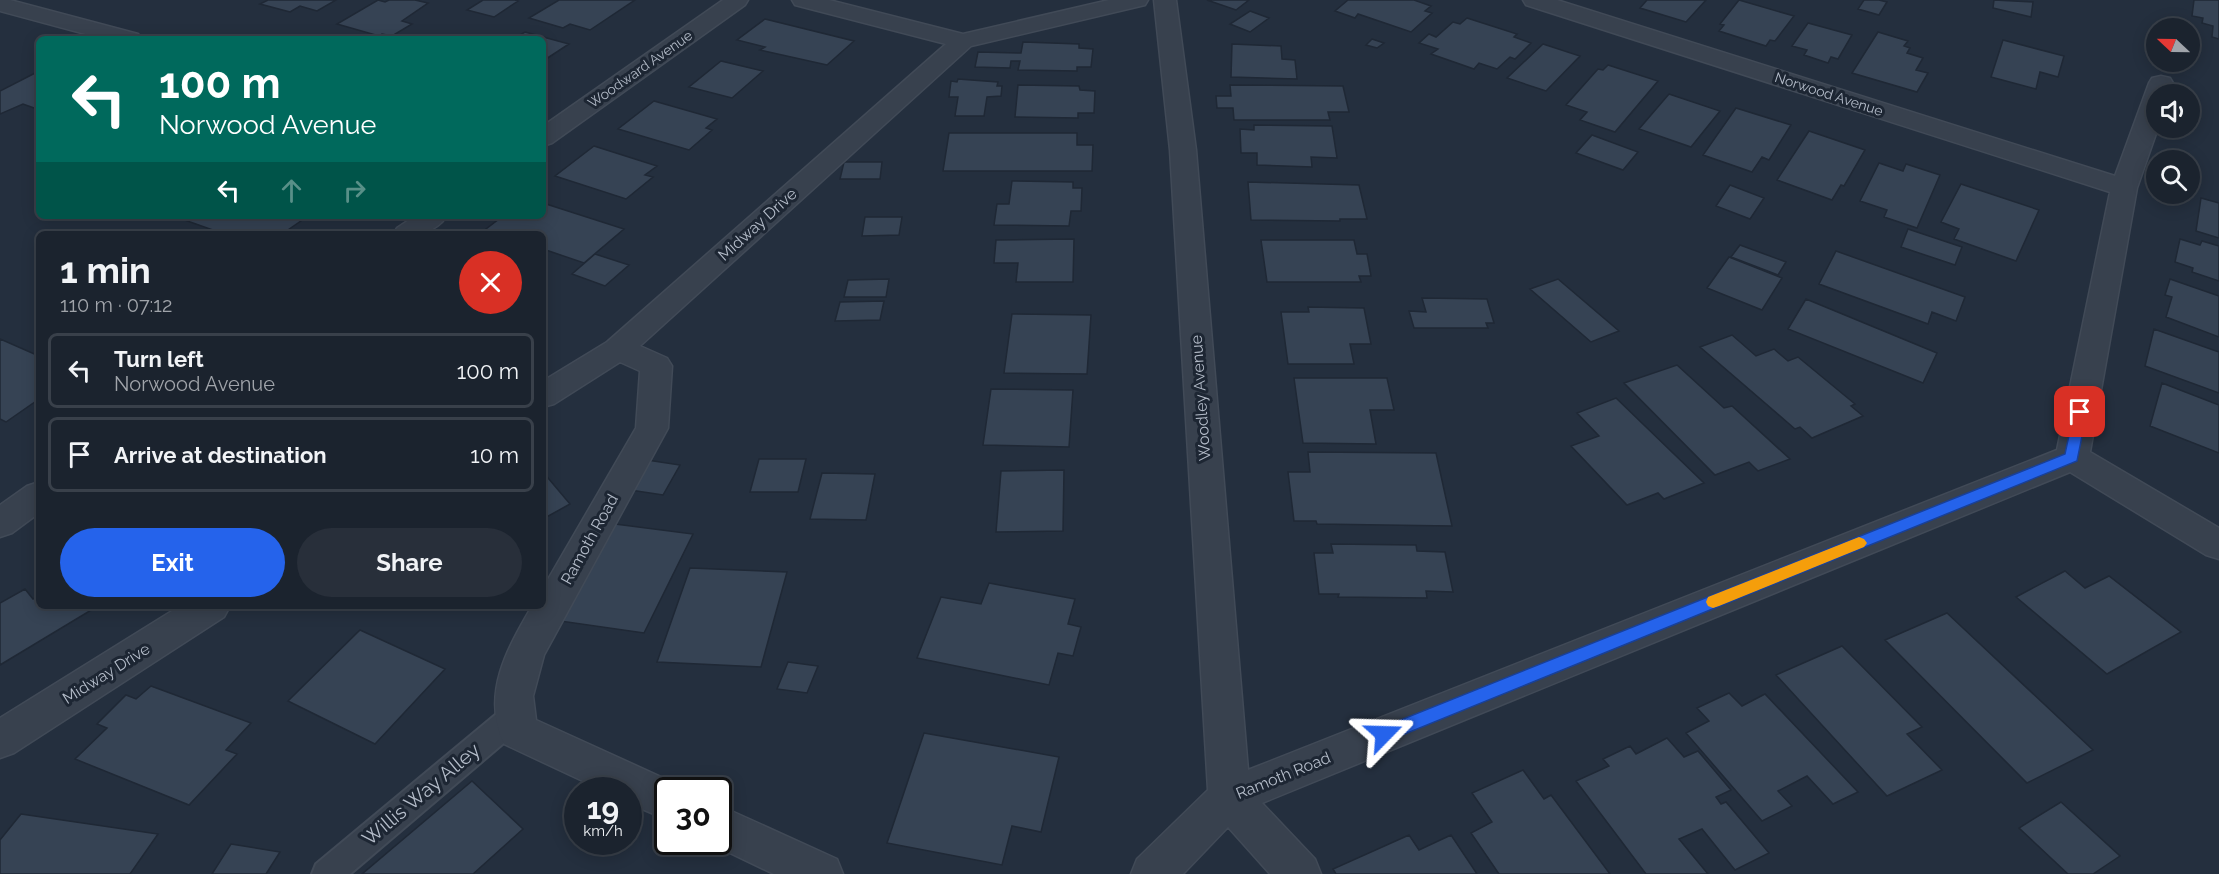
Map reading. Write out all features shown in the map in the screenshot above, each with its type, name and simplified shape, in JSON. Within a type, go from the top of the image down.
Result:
[{"type":"street","name":"Woodward Avenue","points":[[546,136],[737,0]]},
{"type":"street","points":[[803,0],[963,41],[1137,0]]},
{"type":"street","name":"Woodley Avenue","points":[[1165,0],[1183,150],[1229,797]]},
{"type":"street","name":"Norwood Avenue","points":[[1534,0],[2124,188]]},
{"type":"street","points":[[0,4],[119,36]]},
{"type":"street","name":"Midway Drive","points":[[546,394],[618,349],[963,41]]},
{"type":"street","points":[[2146,126],[2124,188],[2072,457],[2219,545]]},
{"type":"street","points":[[411,231],[429,219]]},
{"type":"street","name":"Ramoth Road","points":[[516,715],[513,696],[526,652],[652,428],[656,366],[618,349]]},
{"type":"street","name":"Ramoth Road","points":[[1153,874],[1229,797],[2072,457]]},
{"type":"street","points":[[0,523],[36,497]]},
{"type":"street","name":"Midway Drive","points":[[0,740],[206,609]]},
{"type":"street","points":[[516,715],[518,731],[654,794]]},
{"type":"street","points":[[1229,797],[1299,874]]},
{"type":"street","points":[[732,832],[822,874]]},
{"type":"lane","name":"Willis Way Alley","points":[[327,874],[516,715]]},
{"type":"building","points":[[268,0],[336,0],[317,11],[300,6],[290,12],[260,4]]},
{"type":"building","points":[[378,0],[385,2],[415,0],[428,3],[402,21],[412,24],[392,36],[382,34],[379,36],[337,24]]},
{"type":"building","points":[[483,0],[518,1],[494,17],[467,10]]},
{"type":"building","points":[[559,0],[635,0],[590,30],[570,24],[563,28],[529,18]]},
{"type":"building","points":[[1207,0],[1249,0],[1236,10]]},
{"type":"building","points":[[1348,0],[1414,0],[1431,6],[1425,11],[1432,13],[1411,32],[1358,14],[1355,18],[1335,11]]},
{"type":"building","points":[[1647,0],[1706,0],[1686,22],[1640,8]]},
{"type":"building","points":[[1739,0],[1794,16],[1775,41],[1770,40],[1766,46],[1719,31],[1724,25],[1720,24]]},
{"type":"building","points":[[1864,0],[1887,2],[1879,15],[1858,9]]},
{"type":"building","points":[[1994,0],[2033,2],[2031,17],[1993,8]]},
{"type":"building","points":[[2194,0],[2219,0],[2219,39],[2212,37],[2213,26],[2202,23],[2203,18],[2192,16]]},
{"type":"building","points":[[1250,11],[1269,18],[1250,32],[1230,24]]},
{"type":"building","points":[[1467,18],[1517,34],[1514,37],[1531,43],[1515,59],[1510,57],[1497,69],[1479,63],[1474,69],[1431,54],[1438,49],[1419,43],[1429,34],[1436,37],[1453,22],[1460,24]]},
{"type":"building","points":[[765,19],[854,41],[827,65],[760,50],[765,47],[737,40]]},
{"type":"building","points":[[1808,23],[1852,35],[1838,59],[1831,57],[1828,63],[1804,55],[1807,50],[1792,46]]},
{"type":"building","points":[[525,32],[540,36],[518,36]]},
{"type":"building","points":[[1878,32],[1908,41],[1904,46],[1910,48],[1907,53],[1923,58],[1916,70],[1928,73],[1917,92],[1852,73]]},
{"type":"building","points":[[546,38],[569,44],[546,59]]},
{"type":"building","points":[[1372,39],[1384,43],[1377,48],[1366,45]]},
{"type":"building","points":[[2003,40],[2064,56],[2058,77],[2040,72],[2036,89],[1991,77]]},
{"type":"building","points":[[1023,42],[1079,44],[1079,48],[1093,49],[1091,67],[1077,67],[1077,71],[1018,70],[1020,61],[1011,61],[1010,68],[975,67],[978,52],[1021,53]]},
{"type":"building","points":[[1232,44],[1281,46],[1282,59],[1295,60],[1297,79],[1231,77]]},
{"type":"building","points":[[1543,44],[1580,56],[1546,91],[1507,78]]},
{"type":"building","points":[[721,61],[763,71],[732,98],[689,87]]},
{"type":"building","points":[[1608,65],[1658,81],[1615,132],[1580,120],[1587,112],[1566,105],[1598,69],[1603,70]]},
{"type":"building","points":[[36,73],[36,107],[23,104],[0,114],[0,91]]},
{"type":"building","points":[[958,79],[998,82],[997,86],[1002,86],[1001,96],[987,97],[984,116],[955,116],[958,97],[949,97],[951,81],[957,82]]},
{"type":"building","points":[[1018,85],[1079,86],[1080,90],[1095,91],[1094,113],[1078,113],[1078,118],[1015,117]]},
{"type":"building","points":[[1230,85],[1343,86],[1349,112],[1328,112],[1330,120],[1234,120],[1233,108],[1217,108],[1216,96],[1231,96]]},
{"type":"building","points":[[1669,94],[1720,111],[1691,147],[1639,129]]},
{"type":"building","points":[[654,101],[717,119],[706,128],[712,130],[689,150],[618,129]]},
{"type":"building","points":[[1736,108],[1791,125],[1769,160],[1762,157],[1752,172],[1703,155]]},
{"type":"building","points":[[1254,125],[1332,126],[1337,158],[1311,157],[1312,167],[1257,165],[1257,153],[1241,153],[1240,129],[1254,130]]},
{"type":"building","points":[[1809,131],[1865,150],[1844,186],[1841,185],[1832,200],[1777,180]]},
{"type":"building","points":[[949,133],[1077,133],[1077,145],[1093,145],[1092,171],[943,171]]},
{"type":"building","points":[[1592,135],[1638,152],[1623,170],[1576,153]]},
{"type":"building","points":[[594,146],[657,166],[645,175],[653,177],[626,199],[555,176]]},
{"type":"building","points":[[844,162],[882,162],[880,179],[840,179]]},
{"type":"building","points":[[1879,163],[1903,171],[1906,164],[1940,175],[1917,228],[1884,217],[1887,210],[1860,201]]},
{"type":"building","points":[[1012,181],[1073,182],[1073,188],[1082,188],[1081,211],[1071,211],[1069,226],[994,225],[997,204],[1009,204]]},
{"type":"building","points":[[1248,182],[1359,185],[1367,219],[1251,220]]},
{"type":"building","points":[[1961,184],[2039,210],[2016,261],[1954,239],[1959,229],[1941,222]]},
{"type":"building","points":[[1730,185],[1764,198],[1750,219],[1716,206]]},
{"type":"building","points":[[2201,198],[2219,203],[2219,238],[2196,231]]},
{"type":"building","points":[[546,204],[624,229],[584,263],[546,250],[546,231],[492,231],[486,229],[499,219],[546,219]]},
{"type":"building","points":[[865,217],[902,217],[899,235],[862,236]]},
{"type":"building","points":[[182,219],[304,219],[286,231],[216,231]]},
{"type":"building","points":[[1908,229],[1962,247],[1955,265],[1901,247]]},
{"type":"building","points":[[1074,239],[1073,282],[1016,282],[1018,263],[994,263],[996,240]]},
{"type":"building","points":[[2180,239],[2200,245],[2202,241],[2219,246],[2219,281],[2192,272],[2193,268],[2175,262]]},
{"type":"building","points":[[1261,240],[1354,240],[1357,254],[1367,254],[1371,276],[1359,276],[1361,282],[1267,282]]},
{"type":"building","points":[[1740,245],[1786,262],[1778,275],[1731,257]]},
{"type":"building","points":[[1836,251],[1965,297],[1956,321],[1932,312],[1928,324],[1819,284]]},
{"type":"building","points":[[595,254],[629,265],[605,286],[572,274]]},
{"type":"building","points":[[1729,257],[1782,278],[1762,310],[1707,288]]},
{"type":"building","points":[[889,279],[886,297],[844,297],[848,280]]},
{"type":"building","points":[[1558,279],[1619,331],[1591,342],[1530,289]]},
{"type":"building","points":[[2170,279],[2219,296],[2219,337],[2166,317],[2172,297],[2165,295]]},
{"type":"building","points":[[1422,298],[1487,299],[1494,323],[1486,323],[1488,328],[1414,328],[1409,311],[1426,312]]},
{"type":"building","points":[[1806,299],[1937,353],[1923,383],[1788,329]]},
{"type":"building","points":[[884,301],[880,320],[835,321],[840,302]]},
{"type":"building","points":[[1308,307],[1364,308],[1371,344],[1350,344],[1354,364],[1288,364],[1281,312],[1309,312]]},
{"type":"building","points":[[1012,314],[1091,315],[1087,374],[1004,373]]},
{"type":"building","points":[[2154,329],[2219,352],[2219,393],[2145,366]]},
{"type":"building","points":[[1732,335],[1756,356],[1774,349],[1788,361],[1798,357],[1855,404],[1851,406],[1863,416],[1812,438],[1800,427],[1795,429],[1700,347]]},
{"type":"building","points":[[0,339],[36,355],[36,401],[6,422],[0,419]]},
{"type":"building","points":[[1677,365],[1724,408],[1732,406],[1790,459],[1758,471],[1749,462],[1715,475],[1624,383]]},
{"type":"building","points":[[1294,378],[1387,378],[1394,410],[1370,410],[1376,444],[1303,443]]},
{"type":"building","points":[[2162,383],[2219,405],[2219,453],[2150,426]]},
{"type":"building","points":[[991,389],[1073,390],[1069,447],[983,445]]},
{"type":"building","points":[[1616,398],[1704,483],[1664,499],[1658,493],[1627,505],[1571,446],[1599,436],[1577,413]]},
{"type":"building","points":[[1308,452],[1436,453],[1452,526],[1317,524],[1316,521],[1294,521],[1288,472],[1310,472]]},
{"type":"building","points":[[759,459],[806,459],[798,492],[750,492]]},
{"type":"building","points":[[647,460],[680,465],[663,495],[630,490]]},
{"type":"building","points":[[1064,470],[1063,531],[996,532],[1001,471]]},
{"type":"building","points":[[822,473],[875,474],[866,520],[810,519]]},
{"type":"building","points":[[546,476],[570,504],[546,517]]},
{"type":"building","points":[[615,524],[693,534],[644,633],[560,621]]},
{"type":"building","points":[[1331,544],[1416,545],[1417,551],[1445,552],[1453,592],[1426,591],[1427,598],[1338,597],[1339,594],[1319,594],[1314,553],[1333,553]]},
{"type":"building","points":[[690,568],[787,572],[761,667],[657,662]]},
{"type":"building","points":[[2065,571],[2085,588],[2109,576],[2181,632],[2107,674],[2016,597]]},
{"type":"building","points":[[989,583],[1075,599],[1068,624],[1081,627],[1073,656],[1058,653],[1049,685],[917,658],[941,597],[981,604]]},
{"type":"building","points":[[25,589],[33,599],[36,598],[36,609],[93,609],[0,665],[0,603]]},
{"type":"building","points":[[1947,613],[2093,750],[2027,783],[1885,640]]},
{"type":"building","points":[[360,630],[445,669],[375,744],[288,701]]},
{"type":"building","points":[[1842,646],[1922,727],[1907,734],[1942,770],[1887,796],[1776,675]]},
{"type":"building","points":[[788,662],[818,666],[807,693],[777,689]]},
{"type":"building","points":[[151,686],[251,723],[226,750],[237,754],[189,805],[75,759],[107,728],[97,724],[126,695],[136,699]]},
{"type":"building","points":[[1729,693],[1742,706],[1765,694],[1858,792],[1833,804],[1807,776],[1778,791],[1792,806],[1762,821],[1686,733],[1709,721],[1697,708]]},
{"type":"building","points":[[924,733],[1059,757],[1041,832],[1012,826],[1002,865],[887,843]]},
{"type":"building","points":[[1667,738],[1684,757],[1698,751],[1731,790],[1716,797],[1721,804],[1726,802],[1769,853],[1735,870],[1702,829],[1679,839],[1708,874],[1646,874],[1576,781],[1609,766],[1603,759],[1630,746],[1636,754]]},
{"type":"building","points":[[1523,770],[1544,799],[1551,795],[1610,874],[1499,874],[1471,833],[1492,822],[1472,793]]},
{"type":"building","points":[[472,781],[523,829],[473,874],[362,874]]},
{"type":"building","points":[[2061,802],[2120,856],[2093,874],[2068,874],[2019,828]]},
{"type":"building","points":[[21,814],[158,834],[130,874],[0,874],[0,840]]},
{"type":"building","points":[[1409,835],[1419,850],[1451,835],[1477,874],[1336,874],[1333,869]]},
{"type":"building","points":[[231,844],[280,852],[266,874],[212,874]]},
{"type":"slow traffic","points":[[1713,602],[1859,543]]},
{"type":"route","points":[[1384,734],[2072,457],[2080,412]]}]
